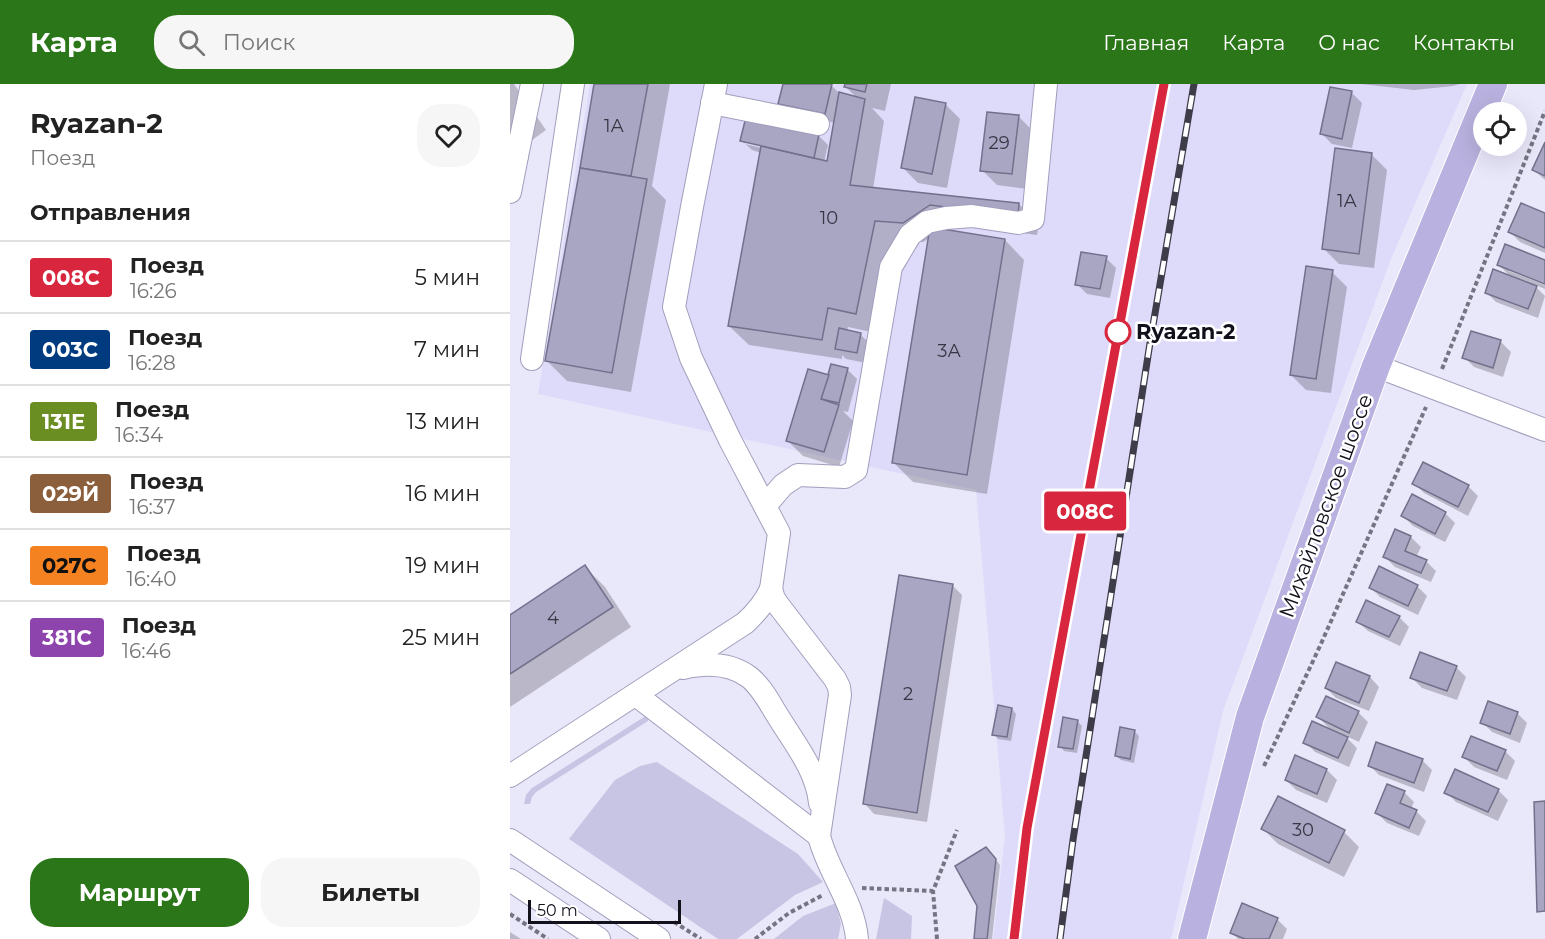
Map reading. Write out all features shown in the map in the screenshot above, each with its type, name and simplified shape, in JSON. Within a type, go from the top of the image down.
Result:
[{"type":"main road","name":"Михайловское шоссе","points":[[1192,939],[1250,717],[1376,366],[1494,84]]},
{"type":"street","points":[[510,192],[514,158],[532,84]]},
{"type":"street","points":[[532,359],[573,84]]},
{"type":"street","points":[[765,506],[783,485],[798,475],[844,477],[856,470],[891,267],[910,235],[927,222],[946,218],[972,216],[1018,223],[1033,219],[1047,84]]},
{"type":"street","points":[[510,776],[745,623],[761,607],[771,589],[779,533],[730,440],[691,358],[674,307],[714,94],[819,124]]},
{"type":"street","points":[[1376,366],[1545,430]]},
{"type":"street","points":[[771,589],[774,599],[839,687],[840,695],[820,825]]},
{"type":"street","points":[[675,669],[718,664],[749,677],[761,690],[807,763],[819,795],[823,852],[850,909],[857,939]]},
{"type":"street","points":[[636,694],[820,825]]},
{"type":"street","points":[[510,840],[659,939]]},
{"type":"street","points":[[510,880],[599,939]]},
{"type":"path","points":[[1260,775],[1320,646],[1434,388],[1545,111]]},
{"type":"path","points":[[937,939],[933,891],[957,830]]},
{"type":"path","points":[[755,939],[789,913],[840,886],[933,891]]},
{"type":"path","points":[[510,914],[548,939]]},
{"type":"shaded area","points":[[590,84],[1467,84],[1391,259],[1223,711],[1171,939],[993,939],[1005,837],[976,490],[538,394]]},
{"type":"shaded area","points":[[644,717],[648,717],[648,721],[536,792],[530,804],[524,804],[526,795],[532,788]]},
{"type":"shaded area","points":[[657,762],[798,854],[823,882],[795,895],[737,939],[718,939],[569,839],[615,780],[640,766]]},
{"type":"shaded area","points":[[884,898],[912,916],[911,939],[876,939]]},
{"type":"shaded area","points":[[836,903],[841,924],[838,939],[774,939],[803,916]]},
{"type":"building","points":[[594,84],[648,84],[631,176],[580,168]]},
{"type":"building","points":[[783,84],[832,84],[825,114],[778,104]]},
{"type":"building","points":[[845,84],[867,84],[865,92],[844,87]]},
{"type":"building","points":[[1330,87],[1352,91],[1342,139],[1320,134]]},
{"type":"building","points":[[839,92],[865,99],[850,185],[1019,203],[1018,216],[930,205],[903,223],[875,221],[856,314],[828,308],[822,340],[728,326],[761,146],[827,161]]},
{"type":"building","points":[[915,97],[946,103],[932,174],[901,168]]},
{"type":"building","points":[[987,112],[1019,115],[1012,174],[980,171]]},
{"type":"building","points":[[746,117],[819,134],[814,158],[740,141]]},
{"type":"building","points":[[1545,142],[1545,176],[1532,170]]},
{"type":"building","points":[[1335,148],[1372,153],[1359,254],[1322,249]]},
{"type":"building","points":[[580,168],[647,179],[612,373],[545,361]]},
{"type":"building","points":[[1521,203],[1545,213],[1545,248],[1508,232]]},
{"type":"building","points":[[930,227],[1005,239],[967,475],[892,463]]},
{"type":"building","points":[[1505,244],[1545,260],[1545,284],[1497,265]]},
{"type":"building","points":[[1081,252],[1107,256],[1100,289],[1075,285]]},
{"type":"building","points":[[1306,266],[1333,270],[1316,379],[1290,375]]},
{"type":"building","points":[[1493,269],[1537,286],[1528,309],[1485,293]]},
{"type":"building","points":[[839,328],[861,333],[857,353],[835,349]]},
{"type":"building","points":[[1471,331],[1501,340],[1493,368],[1462,358]]},
{"type":"building","points":[[831,364],[848,368],[839,403],[821,399]]},
{"type":"building","points":[[808,369],[829,375],[821,399],[839,405],[824,452],[786,441]]},
{"type":"building","points":[[1423,462],[1469,485],[1458,507],[1412,484]]},
{"type":"building","points":[[1412,494],[1446,512],[1435,534],[1401,516]]},
{"type":"building","points":[[1395,529],[1411,536],[1405,551],[1427,560],[1421,573],[1383,557]]},
{"type":"building","points":[[585,565],[613,607],[510,674],[510,615]]},
{"type":"building","points":[[1379,566],[1418,585],[1408,606],[1369,588]]},
{"type":"building","points":[[899,575],[953,584],[917,813],[863,804]]},
{"type":"building","points":[[1366,600],[1400,616],[1389,637],[1356,622]]},
{"type":"building","points":[[1420,652],[1457,666],[1447,691],[1410,678]]},
{"type":"building","points":[[1336,662],[1370,676],[1359,703],[1325,688]]},
{"type":"building","points":[[1326,696],[1359,711],[1349,733],[1316,717]]},
{"type":"building","points":[[1488,701],[1518,712],[1510,734],[1480,723]]},
{"type":"building","points":[[998,705],[1012,708],[1007,737],[992,735]]},
{"type":"building","points":[[1063,717],[1078,720],[1073,749],[1058,747]]},
{"type":"building","points":[[1312,721],[1348,737],[1338,758],[1303,743]]},
{"type":"building","points":[[1120,727],[1135,730],[1130,759],[1115,756]]},
{"type":"building","points":[[1471,736],[1506,750],[1497,771],[1462,757]]},
{"type":"building","points":[[1376,742],[1423,759],[1414,783],[1368,766]]},
{"type":"building","points":[[1295,755],[1327,769],[1317,794],[1285,780]]},
{"type":"building","points":[[1455,769],[1499,789],[1488,812],[1444,793]]},
{"type":"building","points":[[1387,784],[1405,791],[1400,803],[1417,810],[1409,828],[1375,813]]},
{"type":"building","points":[[1278,796],[1345,830],[1329,863],[1261,829]]},
{"type":"building","points":[[1545,801],[1545,911],[1537,912],[1534,802]]},
{"type":"building","points":[[986,847],[996,859],[987,939],[974,939],[977,906],[955,866]]},
{"type":"building","points":[[1242,903],[1278,918],[1269,939],[1245,939],[1230,933]]},
{"type":"railway","points":[[1014,939],[1027,828],[1164,84]]},
{"type":"railway","points":[[1060,939],[1073,840],[1150,343],[1194,84]]},
{"type":"train","name":"008С","points":[[1014,939],[1027,828],[1164,84]]},
{"type":"place","name":"Ryazan-2","points":[[1118,332]]}]
